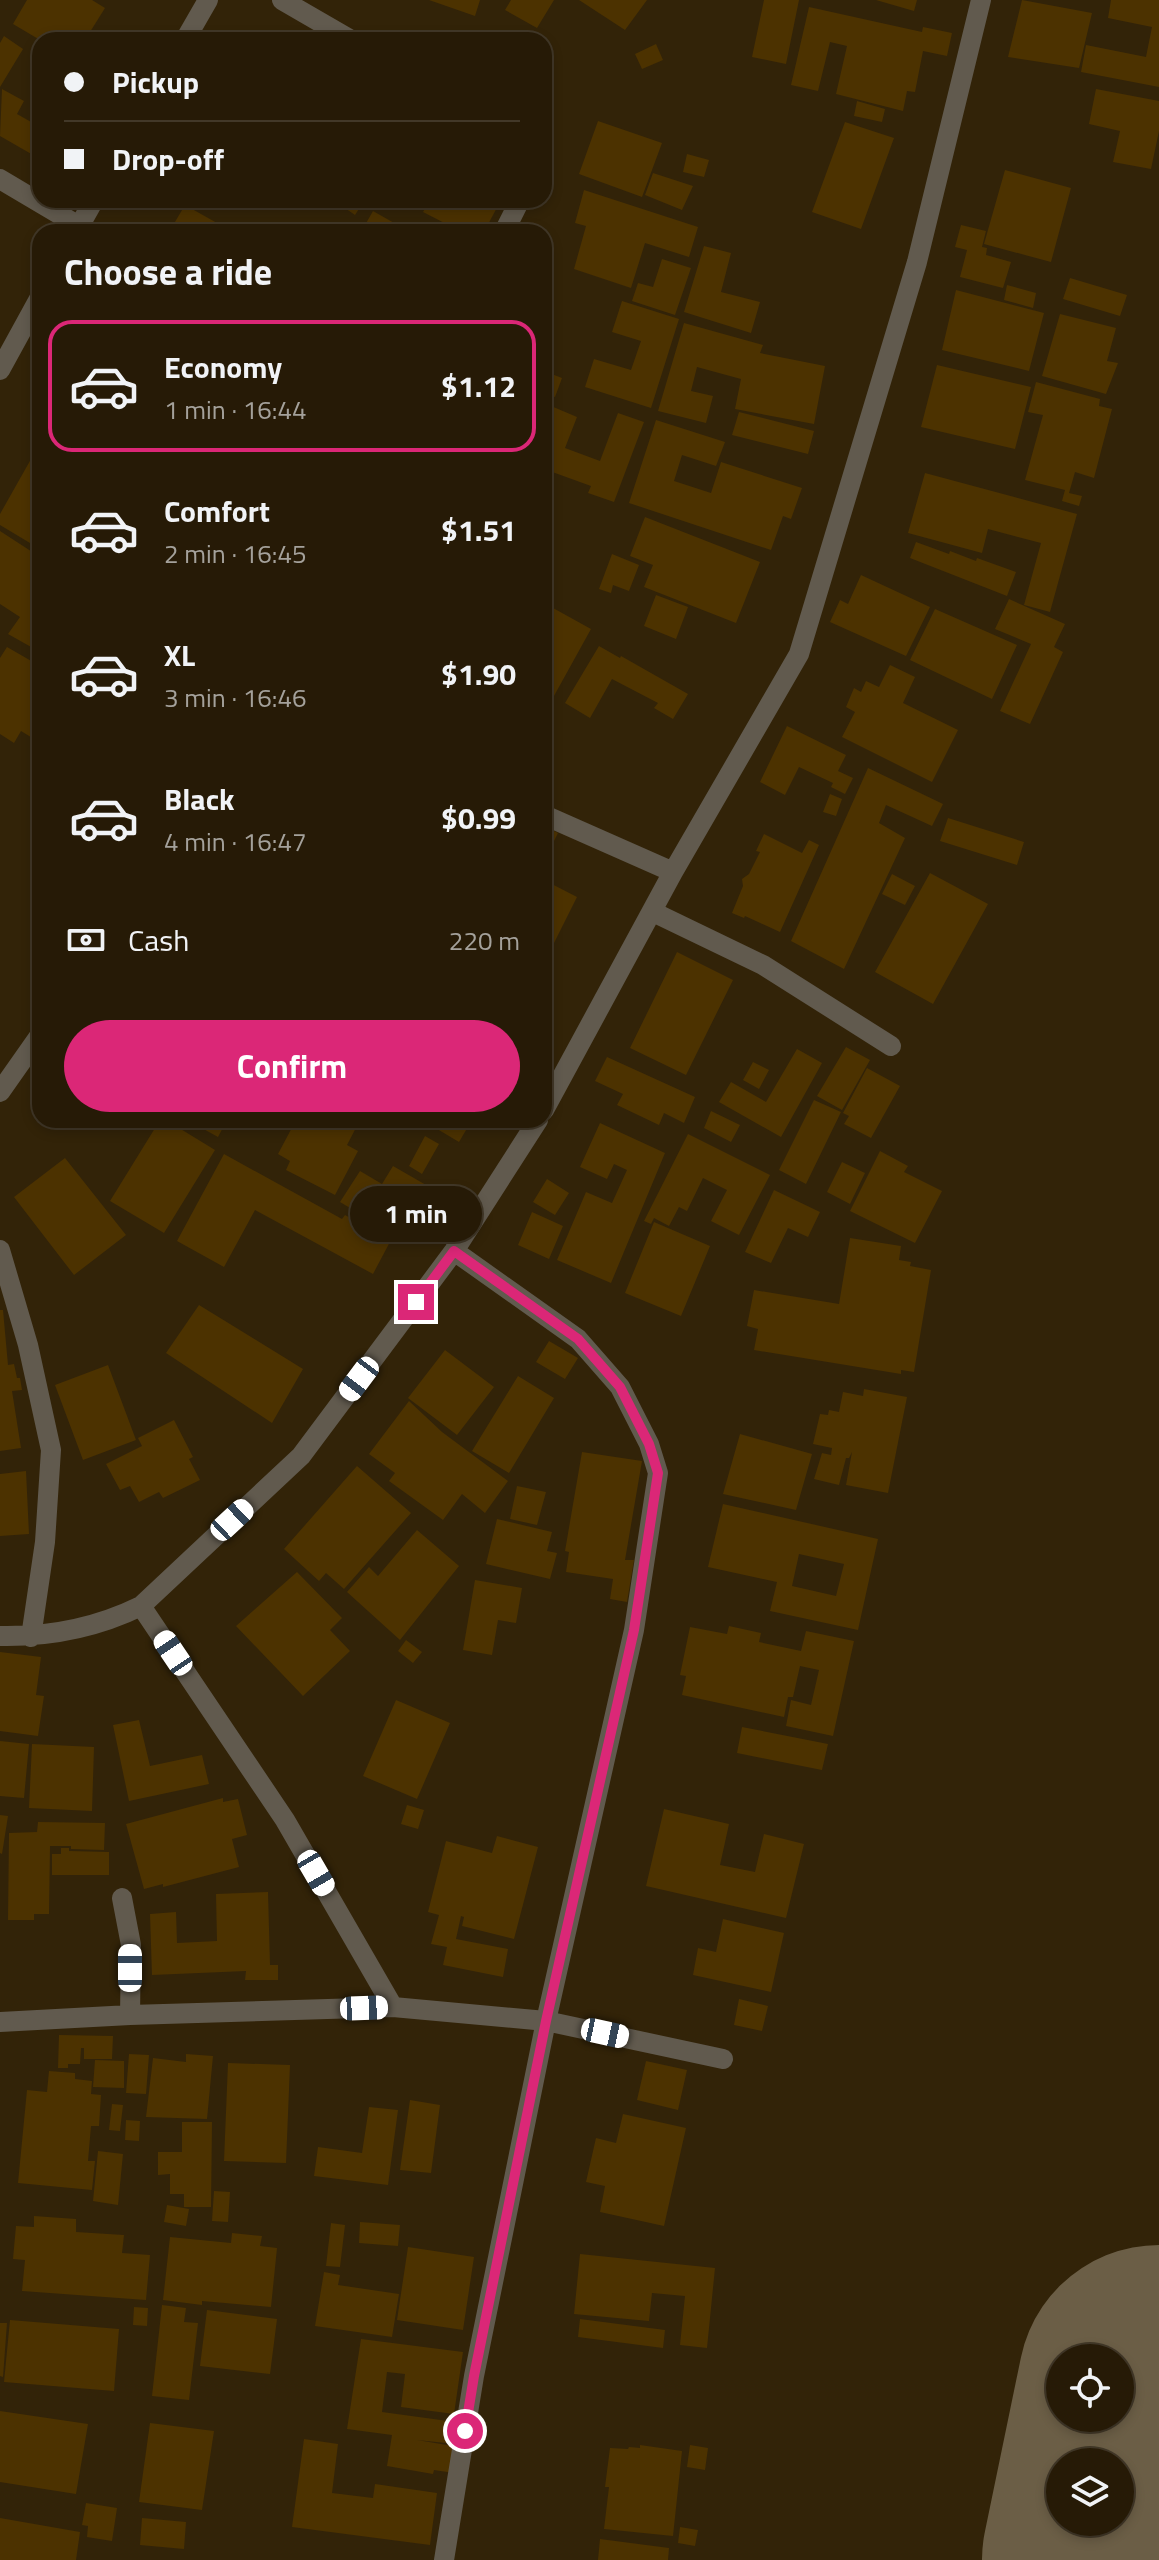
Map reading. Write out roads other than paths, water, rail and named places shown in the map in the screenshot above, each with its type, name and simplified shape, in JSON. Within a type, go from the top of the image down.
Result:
[{"type":"street","points":[[190,32],[208,0]]},
{"type":"street","points":[[282,0],[337,32]]},
{"type":"street","points":[[552,1095],[673,872],[799,654],[917,262],[981,0]]},
{"type":"street","points":[[0,179],[32,200]]},
{"type":"street","points":[[45,208],[69,224]]},
{"type":"street","points":[[0,370],[32,312]]},
{"type":"street","points":[[552,819],[673,872]]},
{"type":"street","points":[[653,912],[763,965],[891,1046]]},
{"type":"street","points":[[0,1092],[32,1046]]},
{"type":"street","points":[[0,1636],[31,1637],[83,1628],[141,1606],[301,1456],[454,1251],[533,1128]]},
{"type":"street","points":[[0,1250],[28,1345],[51,1450],[45,1542],[31,1637]]},
{"type":"street","points":[[444,2560],[474,2376],[546,2021],[634,1630],[658,1473],[643,1430],[620,1387],[578,1339],[454,1251]]},
{"type":"street","points":[[141,1606],[285,1820],[393,2007]]},
{"type":"street","points":[[122,1898],[131,1945],[130,2015]]},
{"type":"street","points":[[0,2022],[393,2007],[546,2021],[723,2059]]}]
